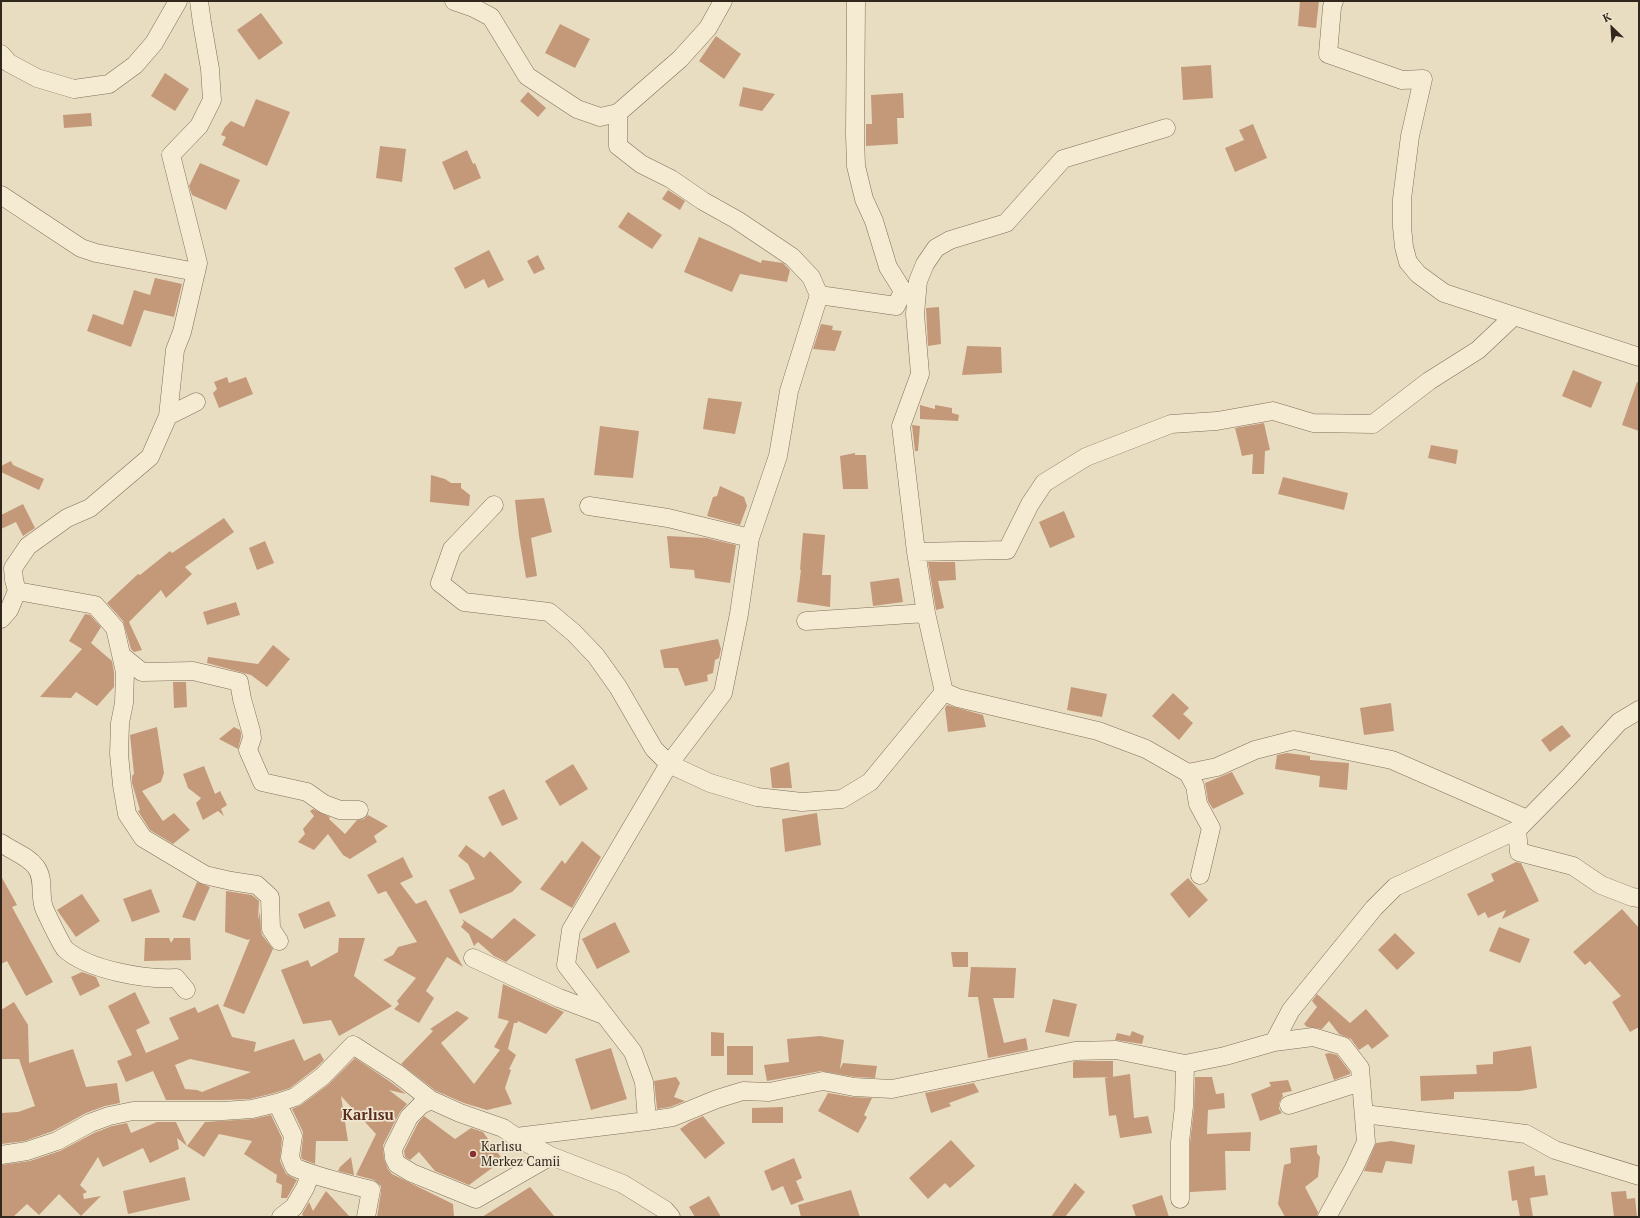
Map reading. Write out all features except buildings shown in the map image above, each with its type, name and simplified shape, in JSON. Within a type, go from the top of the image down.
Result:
[{"type":"street","points":[[1,54],[9,64],[37,78],[74,89],[109,84],[135,65],[154,43],[178,1]]},
{"type":"street","points":[[1,618],[9,610],[18,591],[14,580],[14,568],[28,546],[66,518],[90,508],[150,457],[168,416],[175,350],[182,332],[198,263],[171,155],[199,126],[212,100],[210,68],[202,23],[200,1]]},
{"type":"street","points":[[454,1],[474,8],[491,17],[502,32],[510,50],[527,76],[577,109],[600,117],[618,113],[680,59],[708,28],[723,1]]},
{"type":"street","points":[[819,295],[896,306],[903,291],[888,267],[874,221],[864,199],[856,166],[856,1]]},
{"type":"street","points":[[1334,1],[1332,7],[1328,54],[1402,80],[1423,79],[1410,136],[1402,199],[1404,246],[1408,262],[1418,274],[1444,293],[1639,357]]},
{"type":"street","points":[[618,113],[618,146],[642,164],[671,179],[704,201],[737,220],[792,257],[811,277],[819,295],[789,392],[778,456],[750,538],[723,694],[669,764],[571,930],[566,965],[633,1052],[644,1082],[647,1121]]},
{"type":"street","points":[[944,692],[926,613],[916,552],[902,426],[920,374],[915,314],[918,281],[925,264],[936,248],[950,240],[1006,223],[1063,159],[1166,128]]},
{"type":"street","points":[[1,196],[81,248],[96,253],[196,272]]},
{"type":"street","points":[[916,552],[1007,550],[1030,504],[1044,483],[1086,457],[1171,424],[1217,421],[1273,411],[1313,423],[1373,424],[1429,381],[1478,350],[1514,316]]},
{"type":"street","points":[[168,416],[196,402]]},
{"type":"street","points":[[494,505],[452,549],[440,583],[464,602],[549,612],[574,633],[596,656],[618,688],[654,749],[669,764],[710,783],[756,797],[802,802],[842,799],[870,782],[944,692]]},
{"type":"street","points":[[588,506],[668,518],[750,538]]},
{"type":"street","points":[[1,561],[18,591]]},
{"type":"street","points":[[18,591],[95,605],[115,628],[125,672],[124,703],[120,723],[119,754],[126,814],[143,838],[205,875],[231,882],[257,885],[270,897],[271,929],[279,942]]},
{"type":"street","points":[[806,621],[926,613]]},
{"type":"street","points":[[122,656],[142,672],[193,671],[239,682],[252,738],[248,750],[262,782],[307,792],[324,804],[340,810],[358,810]]},
{"type":"street","points":[[944,692],[958,698],[1098,731],[1146,749],[1188,773],[1195,786],[1198,804],[1211,828],[1200,875]]},
{"type":"street","points":[[1274,1042],[1291,1010],[1374,908],[1395,887],[1522,825],[1568,778],[1619,722],[1639,710]]},
{"type":"street","points":[[1188,773],[1217,767],[1255,750],[1294,740],[1392,760],[1522,825]]},
{"type":"street","points":[[1522,825],[1519,852],[1573,866],[1601,885],[1632,897],[1639,898]]},
{"type":"street","points":[[1,843],[29,860],[41,876],[43,907],[65,948],[85,961],[124,974],[158,979],[176,978],[186,990]]},
{"type":"street","points":[[473,958],[559,998],[604,1015]]},
{"type":"street","points":[[516,1137],[673,1117],[717,1099],[743,1091],[770,1092],[823,1082],[854,1087],[892,1089],[1075,1051],[1116,1050],[1185,1064],[1225,1056],[1274,1042],[1313,1037],[1343,1046],[1360,1068],[1364,1114],[1366,1142],[1354,1168],[1327,1217]]},
{"type":"street","points":[[1,1156],[27,1151],[57,1142],[90,1123],[109,1116],[133,1111],[223,1111],[252,1109],[277,1103],[295,1097],[323,1076],[353,1045],[398,1074],[431,1100],[460,1113],[503,1128],[516,1137],[551,1156],[623,1184],[666,1210],[671,1217]]},
{"type":"street","points":[[1180,1198],[1180,1142],[1184,1106],[1185,1064]]},
{"type":"street","points":[[1289,1105],[1361,1082]]},
{"type":"street","points":[[431,1100],[421,1105],[409,1117],[393,1149],[394,1158],[397,1164],[412,1173],[476,1199],[551,1156]]},
{"type":"street","points":[[277,1103],[292,1136],[290,1157],[294,1167],[310,1174],[371,1190],[366,1217]]},
{"type":"street","points":[[1364,1114],[1526,1134],[1555,1150],[1639,1176]]},
{"type":"street","points":[[281,1217],[294,1207],[305,1188],[310,1174]]},
{"type":"place","name":"Karlısu Merkez Camii","points":[[473,1154]]},
{"type":"district","name":"Karlısu","points":[[368,1116]]}]
